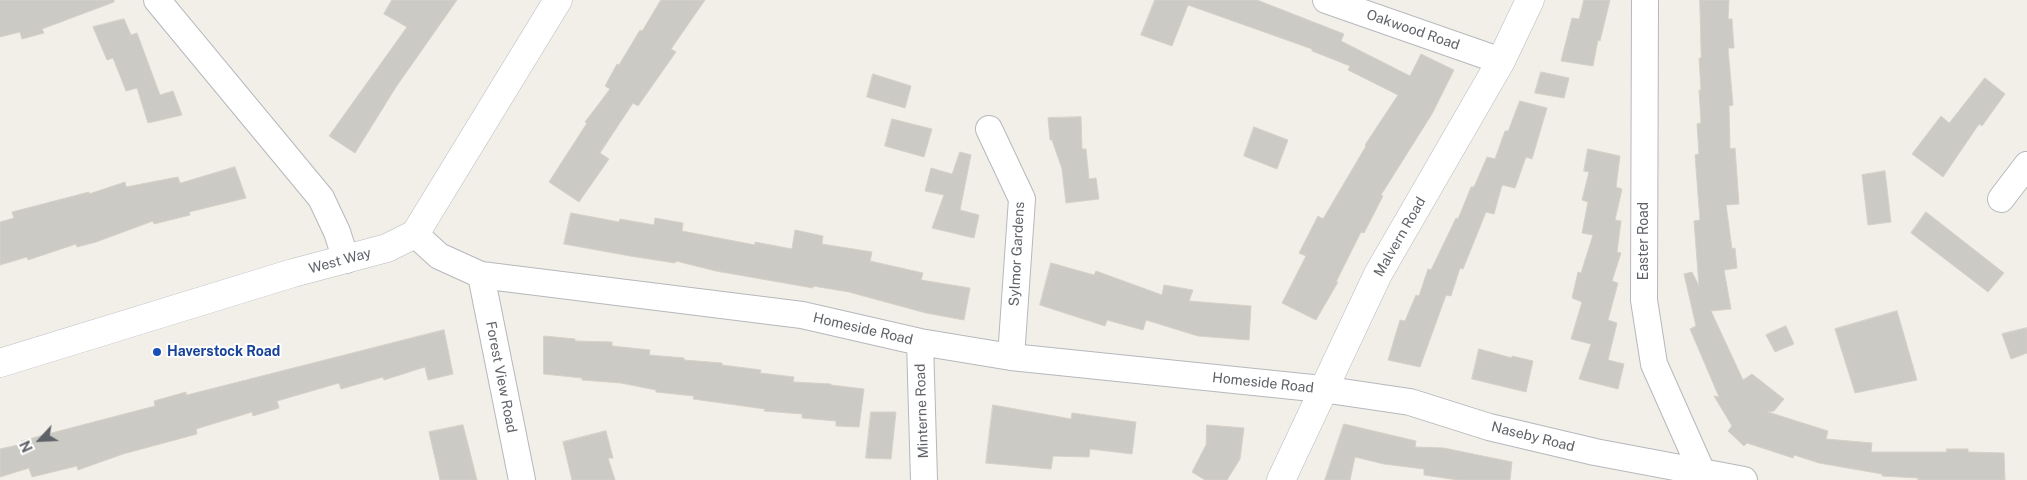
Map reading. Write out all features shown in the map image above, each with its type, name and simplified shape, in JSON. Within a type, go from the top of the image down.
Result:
[{"type":"street","points":[[158,0],[321,198],[337,232],[346,260]]},
{"type":"street","points":[[416,234],[558,0]]},
{"type":"street","name":"Oakwood Road","points":[[1326,0],[1501,60]]},
{"type":"street","name":"Malvern Road","points":[[1281,480],[1322,389],[1378,274],[1501,60],[1530,0]]},
{"type":"street","name":"Easter Road","points":[[1645,0],[1644,300],[1654,364],[1702,472]]},
{"type":"street","name":"Sylmor Gardens","points":[[989,129],[1022,199],[1011,357]]},
{"type":"street","points":[[2001,199],[2027,165]]},
{"type":"street","name":"West Way","points":[[0,363],[293,273],[388,248],[416,234]]},
{"type":"street","name":"Homeside Road","points":[[416,234],[439,256],[481,275],[802,314],[920,342],[1011,357],[1322,389]]},
{"type":"street","name":"Forest View Road","points":[[481,275],[522,480]]},
{"type":"street","name":"Minterne Road","points":[[920,342],[924,480]]},
{"type":"street","name":"Naseby Road","points":[[1322,389],[1410,402],[1490,427],[1595,452],[1744,480]]},
{"type":"building","points":[[0,0],[114,0],[114,2],[42,29],[44,33],[22,39],[20,32],[0,37]]},
{"type":"building","points":[[392,0],[457,0],[396,87],[355,153],[329,136],[407,27],[384,14]]},
{"type":"building","points":[[661,0],[705,0],[671,49],[676,52],[638,106],[633,103],[600,153],[609,159],[579,202],[549,182],[587,123],[585,122],[610,89],[605,86],[617,64],[619,65]]},
{"type":"building","points":[[1155,0],[1257,0],[1344,34],[1341,41],[1410,76],[1421,54],[1454,70],[1432,114],[1381,195],[1383,196],[1364,233],[1361,232],[1336,282],[1338,282],[1316,320],[1282,303],[1306,256],[1299,253],[1318,216],[1323,219],[1365,145],[1398,95],[1348,70],[1350,66],[1312,51],[1312,49],[1188,5],[1172,46],[1141,35]]},
{"type":"building","points":[[1584,0],[1610,0],[1600,41],[1598,40],[1593,66],[1561,61],[1572,18],[1579,19]]},
{"type":"building","points":[[1700,0],[1729,0],[1728,19],[1732,19],[1734,48],[1728,48],[1733,105],[1729,106],[1730,149],[1735,148],[1739,204],[1726,205],[1732,249],[1735,248],[1737,268],[1724,270],[1731,309],[1711,311],[1743,380],[1752,374],[1784,399],[1774,411],[1768,412],[1828,431],[1826,439],[1872,443],[1871,452],[1947,452],[1946,449],[1968,449],[1968,452],[2004,453],[2005,480],[1918,480],[1918,478],[1882,476],[1882,474],[1819,463],[1794,455],[1793,458],[1747,443],[1744,446],[1728,431],[1732,426],[1714,396],[1719,397],[1690,329],[1696,326],[1684,274],[1692,272],[1699,286],[1694,221],[1700,220],[1695,155],[1699,154],[1697,124],[1701,123],[1699,90],[1701,90],[1699,58],[1701,58]]},
{"type":"building","points":[[124,19],[131,35],[137,33],[160,95],[173,91],[182,115],[148,123],[137,88],[126,91],[113,58],[107,60],[93,27]]},
{"type":"building","points":[[1541,72],[1569,78],[1564,98],[1535,93]]},
{"type":"building","points":[[873,74],[911,86],[905,108],[867,97]]},
{"type":"building","points":[[1985,78],[2005,94],[1982,126],[1979,124],[1943,177],[1912,154],[1941,116],[1949,123]]},
{"type":"building","points":[[1520,101],[1547,108],[1532,159],[1526,157],[1515,188],[1502,185],[1494,214],[1486,212],[1463,269],[1460,268],[1451,296],[1446,295],[1420,367],[1388,360],[1400,320],[1405,321],[1416,295],[1419,296],[1428,269],[1431,270],[1456,218],[1458,219],[1471,187],[1474,187],[1487,157],[1495,159],[1505,131],[1508,131]]},
{"type":"building","points":[[1081,117],[1082,149],[1086,149],[1089,179],[1096,178],[1099,199],[1066,203],[1062,169],[1052,140],[1050,140],[1048,118]]},
{"type":"building","points":[[892,119],[932,129],[924,157],[885,146]]},
{"type":"building","points":[[1254,127],[1288,140],[1277,169],[1244,156]]},
{"type":"building","points":[[1588,149],[1620,156],[1616,187],[1622,189],[1615,220],[1621,221],[1617,252],[1621,253],[1612,281],[1618,283],[1608,320],[1617,323],[1608,360],[1624,364],[1618,389],[1579,379],[1591,344],[1571,339],[1582,302],[1572,298],[1578,272],[1581,273],[1593,235],[1582,233],[1588,202],[1582,200],[1589,172],[1584,171]]},
{"type":"building","points":[[960,152],[971,155],[960,210],[979,215],[974,238],[932,228],[944,195],[925,191],[931,168],[952,174]]},
{"type":"building","points":[[235,167],[246,198],[189,212],[190,215],[154,224],[153,221],[96,242],[77,247],[76,244],[28,260],[27,257],[0,265],[0,222],[14,218],[12,212],[89,192],[89,194],[125,182],[126,187],[178,177],[180,183]]},
{"type":"building","points":[[1885,171],[1891,222],[1868,225],[1862,175]]},
{"type":"building","points":[[1926,212],[2004,273],[1988,292],[1911,233]]},
{"type":"building","points":[[571,213],[619,222],[620,219],[654,225],[655,218],[683,223],[682,231],[755,245],[755,242],[792,249],[795,230],[823,236],[822,244],[872,252],[870,261],[923,273],[921,280],[970,288],[964,320],[926,313],[849,292],[813,286],[813,288],[716,271],[676,261],[675,263],[564,244]]},
{"type":"building","points":[[1051,263],[1094,275],[1096,271],[1162,295],[1164,285],[1193,290],[1189,301],[1251,306],[1249,340],[1198,336],[1146,320],[1143,330],[1107,320],[1105,326],[1040,305]]},
{"type":"building","points":[[1897,311],[1917,380],[1855,393],[1835,329]]},
{"type":"building","points":[[1786,326],[1794,344],[1775,352],[1766,335]]},
{"type":"building","points":[[2027,328],[2027,353],[2011,359],[2002,334]]},
{"type":"building","points":[[444,330],[453,374],[428,380],[425,367],[384,380],[383,377],[341,389],[339,383],[277,401],[279,408],[253,416],[252,412],[196,429],[197,434],[123,454],[78,470],[77,466],[32,477],[29,468],[0,477],[0,449],[22,444],[21,441],[155,406],[154,401],[186,392],[186,395]]},
{"type":"building","points":[[544,336],[575,339],[575,341],[612,342],[612,346],[650,350],[649,355],[722,363],[722,365],[761,370],[760,373],[794,377],[793,382],[831,384],[864,389],[859,427],[836,426],[836,421],[802,418],[802,414],[764,411],[765,409],[693,399],[694,396],[656,392],[656,390],[621,383],[582,380],[582,378],[544,374]]},
{"type":"building","points":[[1479,349],[1512,358],[1512,356],[1533,361],[1526,392],[1472,379]]},
{"type":"building","points":[[993,405],[1071,419],[1072,413],[1136,422],[1132,454],[1090,449],[1089,457],[1053,456],[1051,469],[986,463]]},
{"type":"building","points":[[871,412],[896,412],[891,459],[866,458]]},
{"type":"building","points":[[1344,424],[1416,441],[1415,447],[1444,448],[1512,462],[1510,480],[1458,480],[1424,475],[1424,469],[1384,464],[1355,457],[1350,480],[1325,480]]},
{"type":"building","points":[[463,425],[477,480],[440,480],[429,432]]},
{"type":"building","points":[[1207,425],[1244,428],[1240,459],[1227,480],[1205,480],[1192,472],[1206,445]]},
{"type":"building","points":[[606,431],[613,458],[608,458],[615,480],[572,480],[563,442]]},
{"type":"place","name":"Haverstock Road","points":[[157,352]]}]
